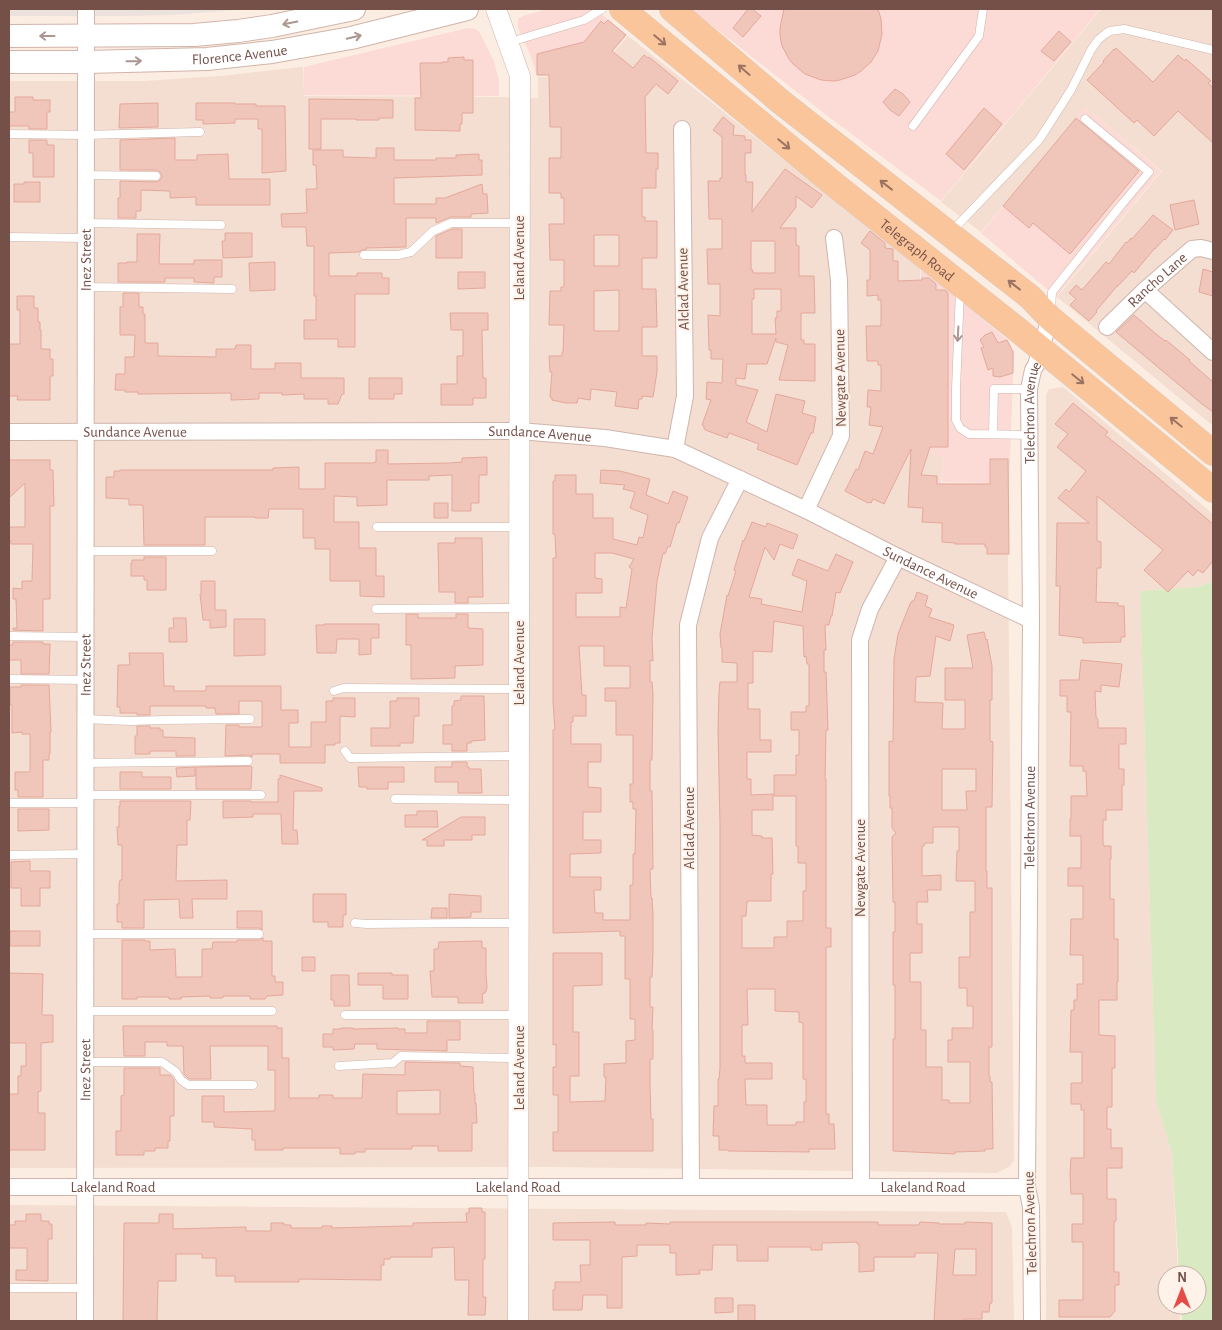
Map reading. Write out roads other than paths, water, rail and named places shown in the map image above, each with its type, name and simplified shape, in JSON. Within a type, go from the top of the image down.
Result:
[{"type":"main road","name":"Florence Avenue","points":[[9,36],[194,34],[238,31],[272,26],[328,12],[354,9]]},
{"type":"main road","name":"Florence Avenue","points":[[9,62],[207,59],[272,52],[352,38],[467,9]]},
{"type":"main road","name":"Telegraph Road","points":[[622,9],[834,185],[1213,490]]},
{"type":"main road","points":[[672,9],[781,102],[1030,298],[1050,318],[1089,348],[1213,452]]},
{"type":"main road","points":[[306,46],[323,31],[328,12]]},
{"type":"street","name":"Inez Street","points":[[85,1321],[86,9]]},
{"type":"street","name":"Leland Avenue","points":[[496,9],[520,76],[518,1321]]},
{"type":"street","name":"Alclad Avenue","points":[[675,449],[685,396],[682,129]]},
{"type":"street","name":"Newgate Avenue","points":[[806,510],[841,436],[839,280],[834,238]]},
{"type":"street","name":"Rancho Lane","points":[[1107,327],[1145,290],[1192,249],[1201,248],[1213,251]]},
{"type":"street","points":[[1145,290],[1213,352]]},
{"type":"street","name":"Telechron Avenue","points":[[1032,1321],[1031,1207],[1027,1187],[1031,620],[1029,389],[1033,370],[1050,318]]},
{"type":"street","name":"Sundance Avenue","points":[[9,432],[519,431],[605,438],[675,449],[806,510],[898,557],[1031,620]]},
{"type":"street","name":"Alclad Avenue","points":[[691,1187],[688,625],[710,538],[740,479]]},
{"type":"street","name":"Newgate Avenue","points":[[861,1187],[860,640],[870,608],[898,557]]},
{"type":"street","name":"Lakeland Road","points":[[9,1187],[1027,1187]]},
{"type":"lane","points":[[508,43],[584,20],[602,9]]},
{"type":"lane","points":[[913,126],[979,36],[983,9]]},
{"type":"lane","points":[[949,234],[1039,140],[1070,90],[1091,50],[1105,34],[1124,28],[1213,50]]},
{"type":"lane","points":[[1050,318],[1052,292],[1149,172],[1085,119]]},
{"type":"lane","points":[[9,134],[85,135],[200,132]]},
{"type":"lane","points":[[85,175],[156,176]]},
{"type":"lane","points":[[364,256],[398,255],[412,252],[433,231],[451,223],[519,223]]},
{"type":"lane","points":[[9,237],[85,231],[221,225]]},
{"type":"lane","points":[[960,285],[956,420],[960,428],[969,434],[1029,436]]},
{"type":"lane","points":[[85,287],[232,289]]},
{"type":"lane","points":[[993,434],[994,388],[1029,389]]},
{"type":"lane","points":[[377,527],[519,527]]},
{"type":"lane","points":[[85,551],[212,551]]},
{"type":"lane","points":[[376,608],[519,608]]},
{"type":"lane","points":[[9,636],[85,637]]},
{"type":"lane","points":[[9,679],[85,680]]},
{"type":"lane","points":[[334,691],[344,688],[519,689]]},
{"type":"lane","points":[[85,719],[130,721],[250,719]]},
{"type":"lane","points":[[345,751],[350,758],[519,756]]},
{"type":"lane","points":[[85,763],[248,761]]},
{"type":"lane","points":[[9,803],[85,799],[261,795]]},
{"type":"lane","points":[[395,800],[519,800]]},
{"type":"lane","points":[[9,855],[85,854]]},
{"type":"lane","points":[[355,923],[519,923]]},
{"type":"lane","points":[[85,934],[259,934]]},
{"type":"lane","points":[[85,1011],[272,1011]]},
{"type":"lane","points":[[345,1016],[519,1015]]},
{"type":"lane","points":[[339,1066],[393,1063],[401,1056],[519,1058]]},
{"type":"lane","points":[[85,1062],[162,1062],[176,1072],[181,1080],[188,1085],[253,1085]]},
{"type":"lane","points":[[9,1288],[85,1288]]}]
